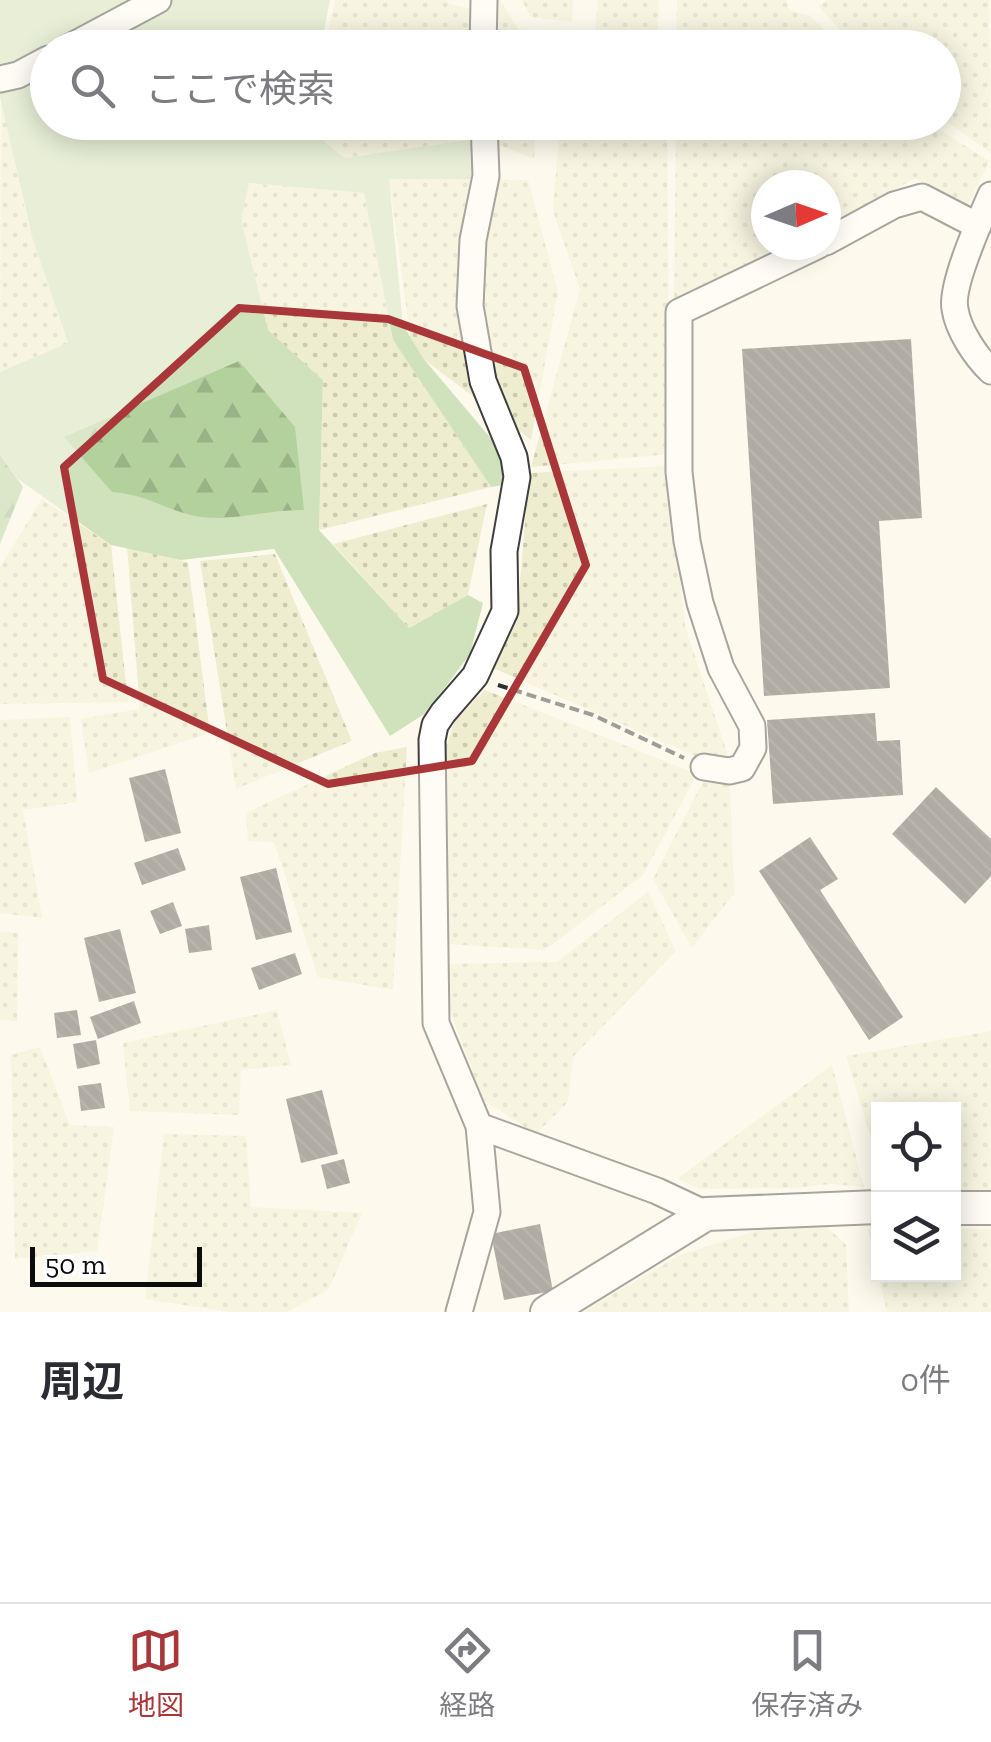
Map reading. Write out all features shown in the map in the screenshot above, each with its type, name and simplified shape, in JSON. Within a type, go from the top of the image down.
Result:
[{"type":"street","points":[[102,30],[158,0]]},
{"type":"street","points":[[484,0],[484,30]]},
{"type":"street","points":[[0,79],[30,68]]},
{"type":"street","points":[[460,1312],[487,1212],[479,1126],[436,1023],[432,753],[435,724],[475,676],[505,611],[504,551],[517,477],[514,457],[483,381],[470,306],[473,240],[486,176],[485,140]]},
{"type":"street","points":[[991,194],[967,251],[954,308],[977,358],[991,370]]},
{"type":"street","points":[[841,234],[894,205],[922,197],[978,226]]},
{"type":"street","points":[[704,767],[729,771],[742,768],[753,748],[752,726],[721,668],[700,603],[687,541],[679,472],[680,312],[788,260]]},
{"type":"street","points":[[479,1126],[658,1191],[706,1214],[871,1206]]},
{"type":"street","points":[[961,1208],[991,1208]]},
{"type":"street","points":[[548,1312],[706,1214]]},
{"type":"path","points":[[475,676],[593,715],[704,767]]},
{"type":"highlighted area","points":[[239,308],[388,319],[524,368],[586,565],[472,761],[328,784],[103,679],[64,467]]},
{"type":"shaded area","points":[[335,0],[447,0],[449,4],[473,9],[483,0],[500,0],[518,29],[527,30],[328,30]]},
{"type":"shaded area","points":[[522,0],[573,0],[572,22],[531,17]]},
{"type":"shaded area","points":[[598,0],[659,0],[658,30],[595,30]]},
{"type":"shaded area","points":[[677,0],[785,0],[791,11],[809,15],[824,30],[676,30]]},
{"type":"shaded area","points":[[828,0],[989,0],[991,153],[961,132],[961,30],[840,30],[818,6]]},
{"type":"shaded area","points":[[1,97],[28,224],[68,344],[0,372]]},
{"type":"shaded area","points":[[322,140],[468,140],[345,158]]},
{"type":"shaded area","points":[[487,140],[535,140],[534,159]]},
{"type":"shaded area","points":[[559,140],[667,140],[670,454],[531,467],[580,289],[553,211]]},
{"type":"shaded area","points":[[676,140],[956,140],[989,161],[966,209],[916,178],[841,217],[841,170],[751,170],[751,260],[759,260],[674,305]]},
{"type":"shaded area","points":[[389,178],[528,180],[558,292],[531,440],[422,358],[411,343]]},
{"type":"shaded area","points":[[248,183],[364,193],[393,340],[491,487],[319,530],[323,380],[268,330],[241,219]]},
{"type":"shaded area","points":[[670,466],[685,626],[728,756],[702,759],[493,668],[518,607],[529,473]]},
{"type":"shaded area","points":[[42,499],[111,545],[128,702],[0,704],[0,567]]},
{"type":"shaded area","points":[[487,504],[468,595],[409,628],[333,544]]},
{"type":"shaded area","points":[[127,547],[188,562],[210,733],[89,773],[81,719],[140,709]]},
{"type":"shaded area","points":[[275,554],[352,741],[236,789],[200,561]]},
{"type":"shaded area","points":[[485,690],[697,774],[643,875],[545,950],[446,944],[443,757],[455,720]]},
{"type":"shaded area","points":[[70,717],[77,802],[23,810],[42,918],[0,913],[0,720]]},
{"type":"shaded area","points":[[407,747],[393,990],[318,977],[274,842],[248,841],[246,813],[375,753]]},
{"type":"shaded area","points":[[708,772],[730,781],[734,893],[692,948],[653,879]]},
{"type":"shaded area","points":[[648,892],[676,951],[573,1057],[568,1102],[536,1134],[483,1100],[450,1011],[444,964],[557,962]]},
{"type":"shaded area","points":[[0,932],[18,933],[17,1021],[0,1020]]},
{"type":"shaded area","points":[[277,1010],[291,1065],[241,1070],[239,1115],[130,1111],[123,1043]]},
{"type":"shaded area","points":[[991,1031],[991,1192],[961,1190],[961,1102],[871,1102],[871,1138],[846,1056]]},
{"type":"shaded area","points":[[40,1047],[70,1125],[114,1127],[97,1251],[15,1259],[11,1055]]},
{"type":"shaded area","points":[[832,1065],[864,1187],[831,1184],[700,1189],[677,1179]]},
{"type":"shaded area","points":[[164,1134],[246,1136],[251,1207],[362,1213],[329,1289],[287,1312],[229,1312],[145,1299]]},
{"type":"shaded area","points":[[824,1224],[846,1245],[849,1312],[583,1312],[680,1255],[758,1230]]},
{"type":"shaded area","points":[[961,1229],[991,1229],[991,1312],[887,1312],[880,1282],[961,1282]]},
{"type":"green space","points":[[0,0],[330,0],[324,30],[30,30],[30,140],[322,140],[345,158],[481,140],[471,179],[389,179],[403,325],[423,358],[499,448],[516,483],[491,487],[393,340],[364,193],[249,183],[241,219],[268,330],[323,380],[319,530],[409,628],[468,595],[483,603],[470,654],[426,713],[390,736],[274,549],[181,560],[111,545],[18,479],[0,455],[0,372],[68,343],[32,237],[0,97]]},
{"type":"green space","points":[[239,361],[295,427],[304,510],[209,518],[112,492],[64,437]]},
{"type":"green space","points":[[0,455],[23,487],[0,544]]},
{"type":"building","points":[[911,339],[922,518],[879,521],[890,688],[764,696],[742,349]]},
{"type":"building","points":[[875,713],[877,741],[900,740],[903,795],[773,804],[767,720]]},
{"type":"building","points":[[165,769],[181,833],[145,842],[129,778]]},
{"type":"building","points":[[936,787],[991,839],[991,876],[965,904],[892,834]]},
{"type":"building","points":[[810,837],[838,879],[820,890],[903,1017],[869,1040],[759,871]]},
{"type":"building","points":[[178,848],[186,870],[142,885],[134,863]]},
{"type":"building","points":[[276,868],[292,932],[256,940],[240,877]]},
{"type":"building","points":[[173,902],[182,926],[160,934],[150,911]]},
{"type":"building","points":[[209,925],[212,950],[189,953],[185,929]]},
{"type":"building","points":[[120,929],[136,993],[99,1002],[84,938]]},
{"type":"building","points":[[295,953],[302,974],[259,990],[251,968]]},
{"type":"building","points":[[134,1001],[141,1023],[98,1039],[90,1017]]},
{"type":"building","points":[[77,1010],[81,1035],[57,1038],[54,1013]]},
{"type":"building","points":[[96,1040],[100,1064],[77,1069],[73,1044]]},
{"type":"building","points":[[101,1083],[105,1108],[81,1111],[78,1086]]},
{"type":"building","points":[[322,1090],[338,1154],[301,1163],[286,1099]]},
{"type":"building","points":[[344,1159],[350,1183],[327,1189],[321,1165]]},
{"type":"building","points":[[540,1224],[553,1291],[504,1300],[491,1234]]}]
